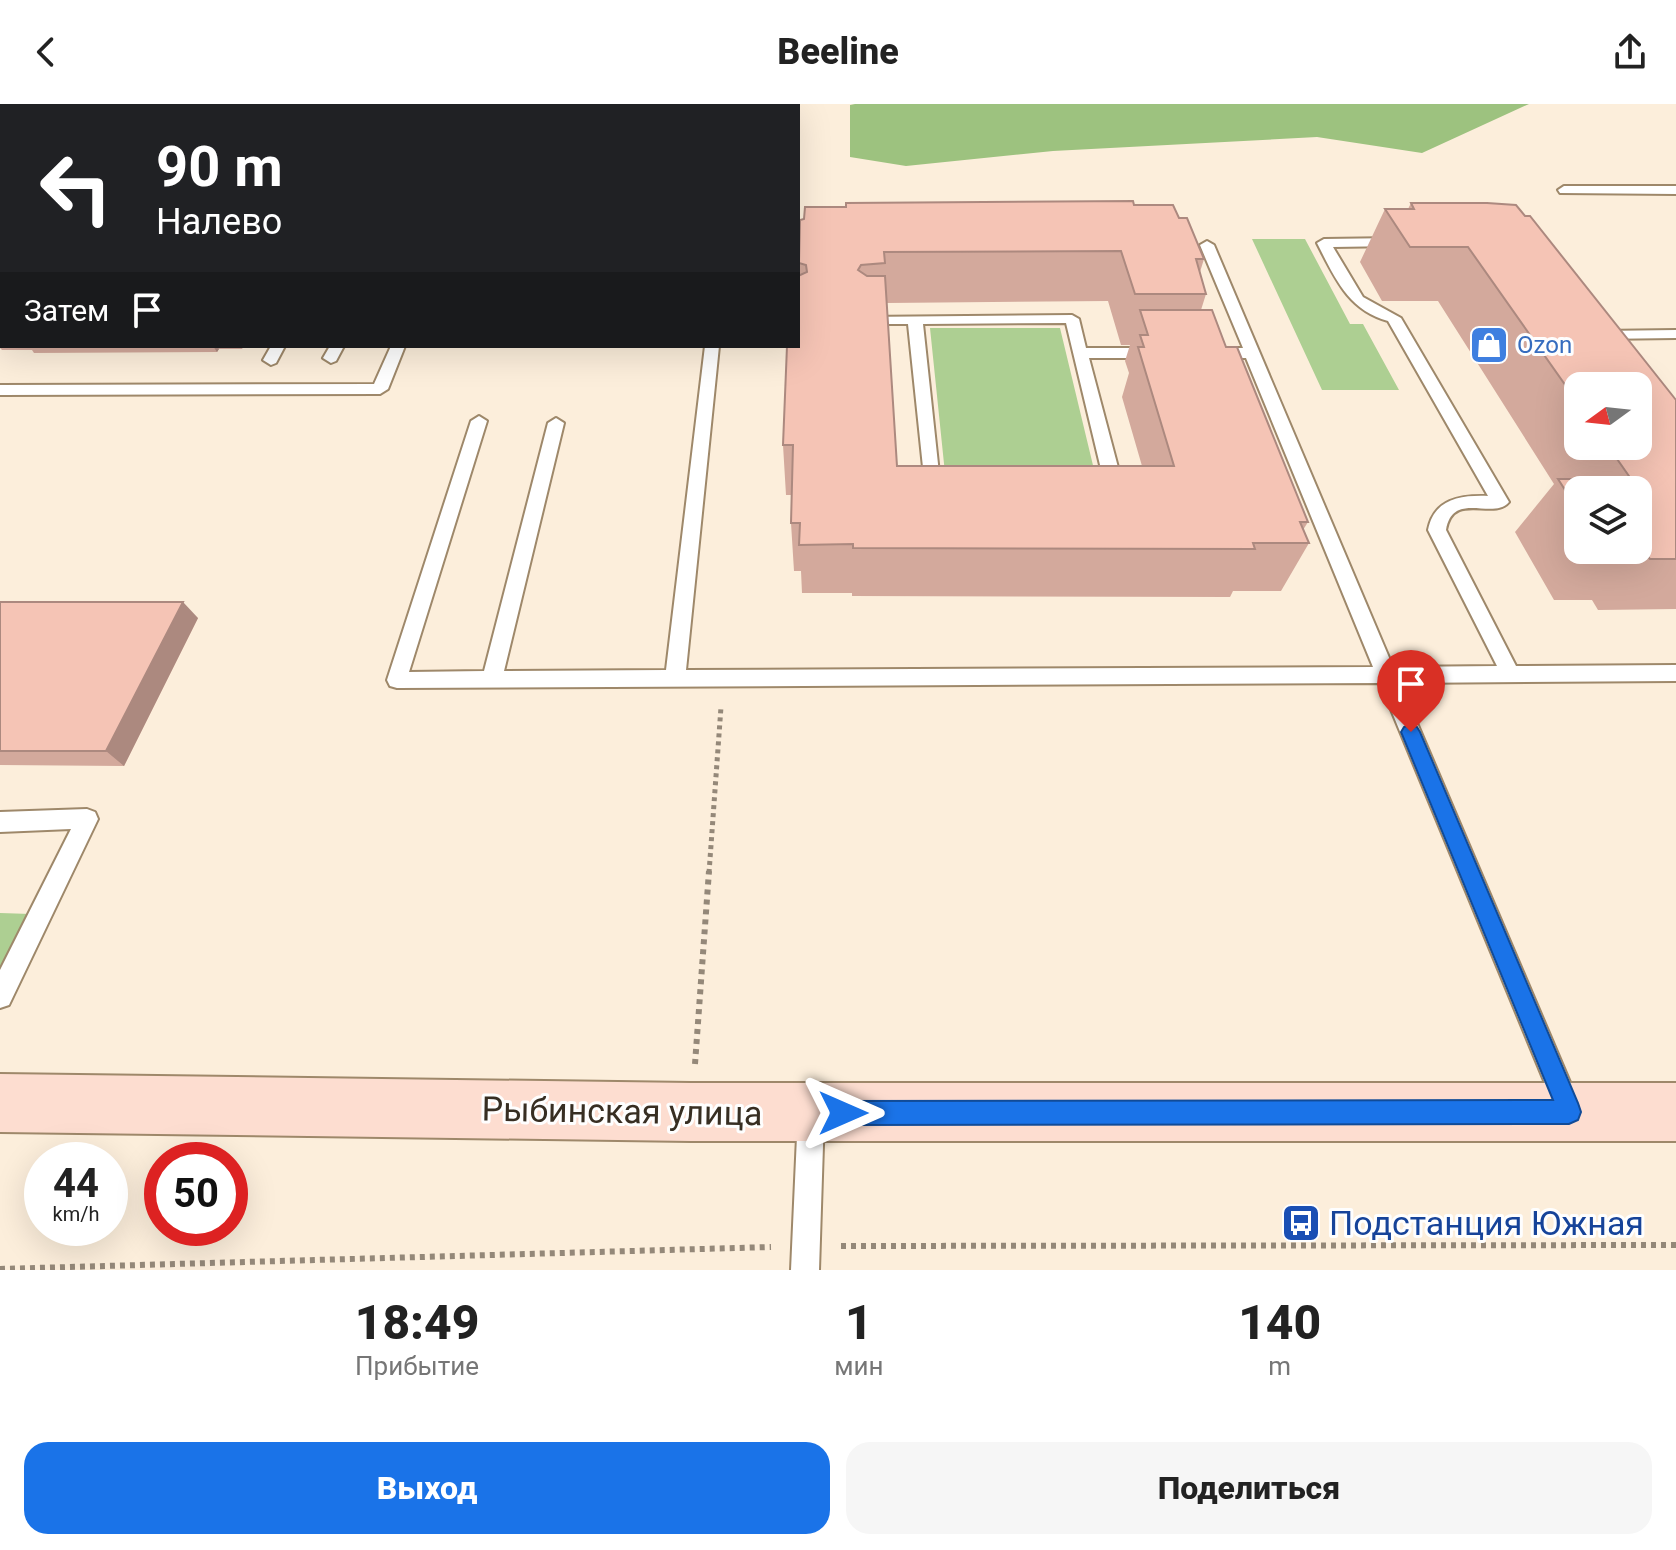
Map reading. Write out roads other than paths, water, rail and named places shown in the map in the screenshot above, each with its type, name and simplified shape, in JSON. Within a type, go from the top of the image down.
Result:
[{"type":"main road","name":"Рыбинская улица","points":[[0,1103],[811,1113],[1676,1112]]},
{"type":"lane","points":[[1564,190],[1676,190]]},
{"type":"lane","points":[[1418,242],[1324,243],[1356,301],[1372,312],[1394,318],[1500,502],[1454,505],[1442,511],[1437,519],[1437,530],[1510,673]]},
{"type":"lane","points":[[1207,245],[1569,1112]]},
{"type":"lane","points":[[867,320],[1072,319],[1115,491],[1100,492]]},
{"type":"lane","points":[[915,320],[931,492],[947,492]]},
{"type":"lane","points":[[1614,355],[1593,329],[1676,334]]},
{"type":"lane","points":[[0,390],[380,389],[397,348]]},
{"type":"lane","points":[[675,678],[712,348]]},
{"type":"lane","points":[[1080,353],[1252,353]]},
{"type":"lane","points":[[479,421],[397,680],[1676,673]]},
{"type":"lane","points":[[492,679],[556,423]]},
{"type":"lane","points":[[0,822],[87,819],[0,996]]},
{"type":"lane","points":[[805,1270],[811,1113]]},
{"type":"place","name":"Ozon","points":[[1489,345]]},
{"type":"place","name":"Подстанция Южная","points":[[1301,1223]]}]
